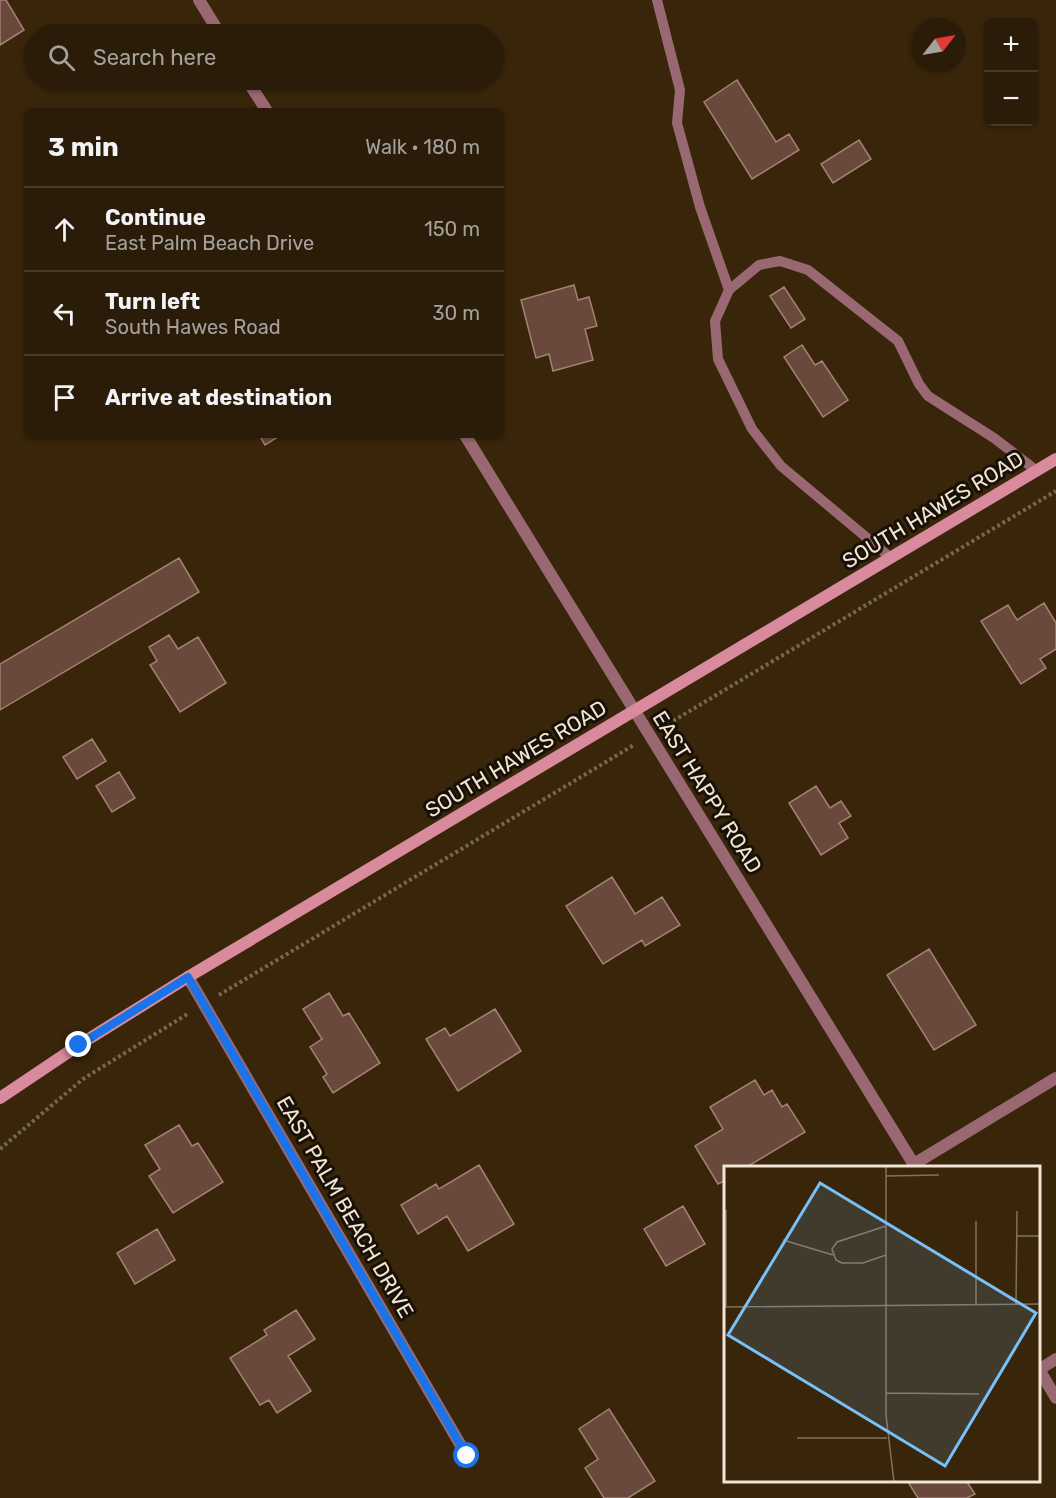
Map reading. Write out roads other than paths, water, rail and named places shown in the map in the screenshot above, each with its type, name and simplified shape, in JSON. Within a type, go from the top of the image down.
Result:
[{"type":"main road","name":"SOUTH HAWES ROAD","points":[[0,1098],[79,1045],[188,977],[1056,459]]},
{"type":"street","points":[[199,0],[214,24]]},
{"type":"street","points":[[253,90],[265,108]]},
{"type":"street","name":"EAST HAPPY ROAD","points":[[467,438],[915,1166]]},
{"type":"street","name":"EAST PALM BEACH DRIVE","points":[[188,977],[467,1456]]},
{"type":"street","points":[[915,1166],[1056,1078]]},
{"type":"street","points":[[1041,1369],[1056,1359]]},
{"type":"street","points":[[1041,1372],[1056,1398]]},
{"type":"lane","points":[[657,0],[680,90],[677,123],[700,207],[729,290]]},
{"type":"lane","points":[[891,558],[782,465],[752,429],[718,359],[715,321],[729,290],[759,265],[780,261],[808,270],[898,341],[919,384],[928,396],[994,438],[1037,471]]}]
